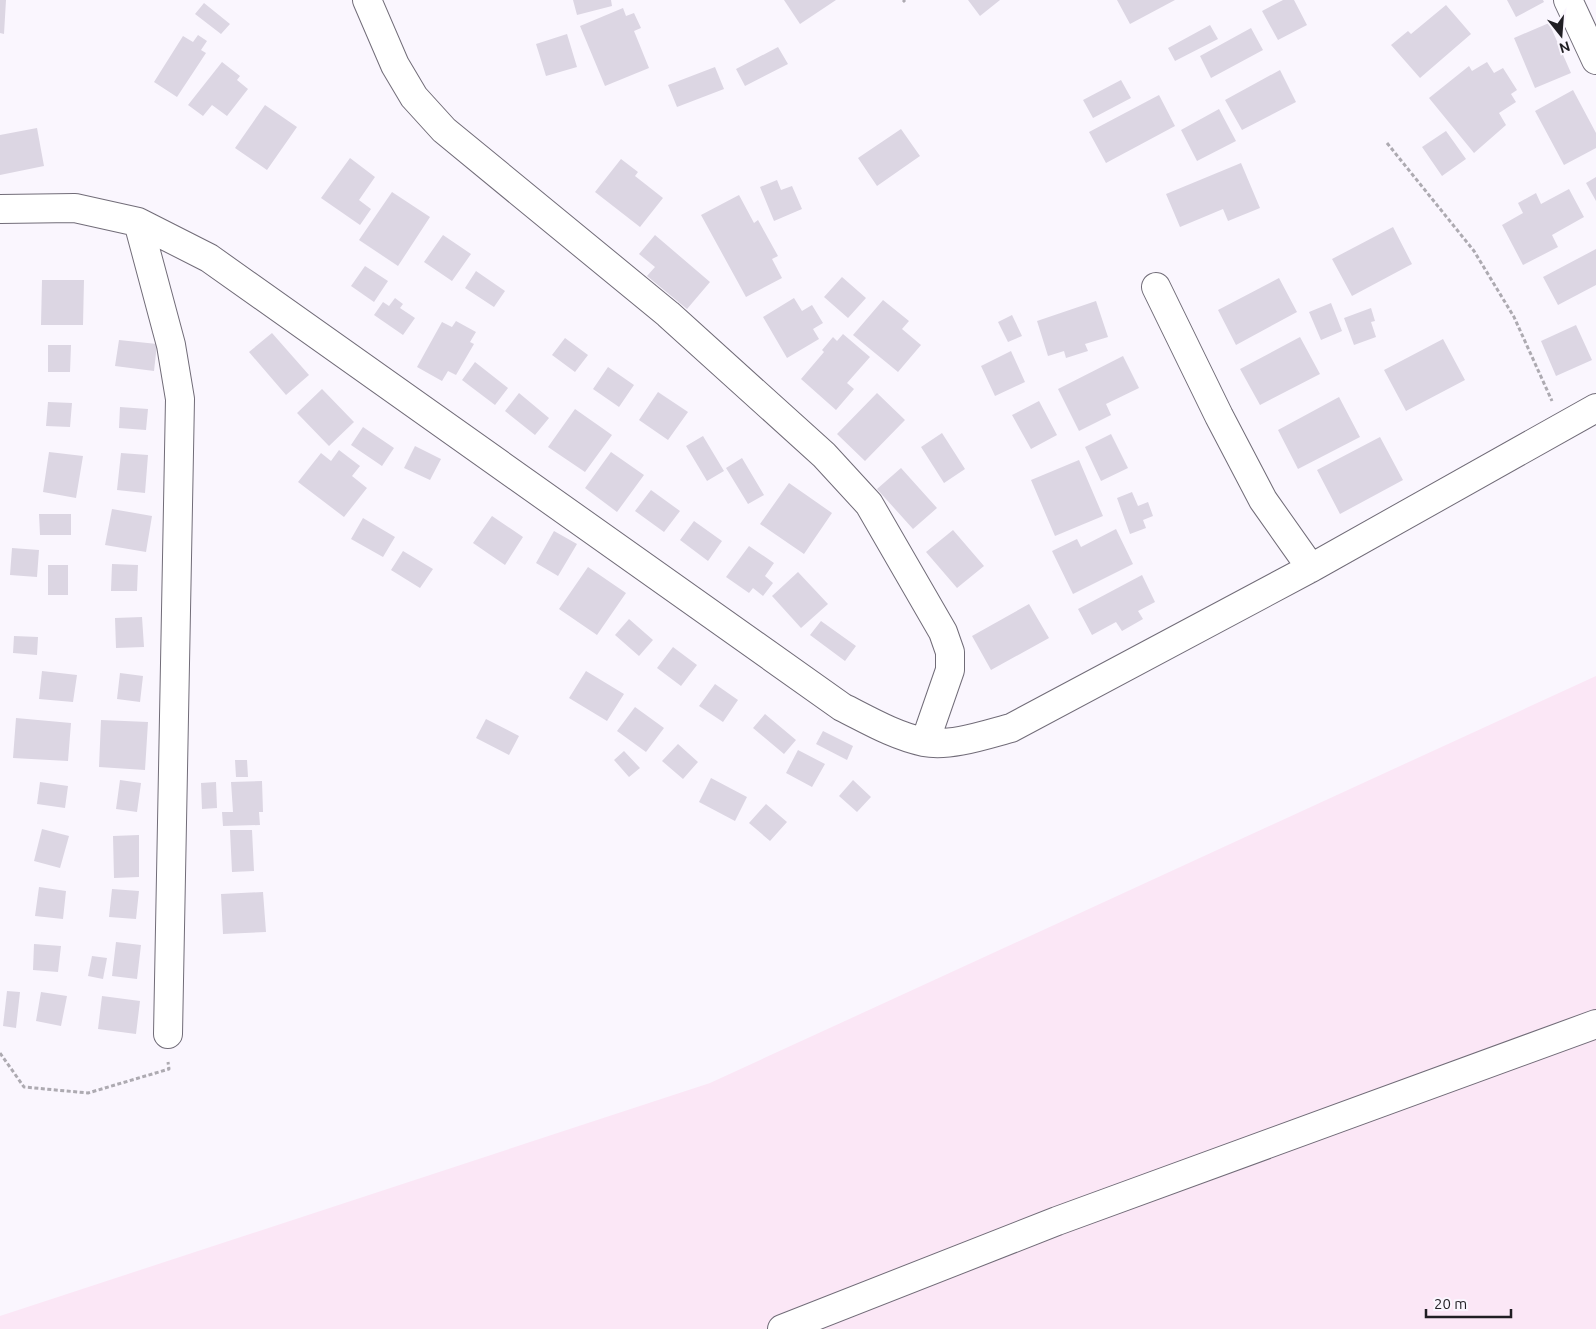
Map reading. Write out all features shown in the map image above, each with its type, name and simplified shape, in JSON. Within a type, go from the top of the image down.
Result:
[{"type":"street","points":[[367,0],[395,65],[414,97],[444,130],[668,314],[824,455],[869,504],[943,632],[950,652],[950,670],[925,742]]},
{"type":"street","points":[[1568,0],[1596,60]]},
{"type":"street","points":[[0,210],[75,208],[138,222],[217,263],[842,707],[893,732],[925,742],[966,740],[1011,728],[1311,568],[1596,408]]},
{"type":"street","points":[[138,222],[171,345],[180,398],[168,1034]]},
{"type":"street","points":[[1156,288],[1263,500],[1311,568]]},
{"type":"street","points":[[782,1329],[1057,1221],[1596,1024]]},
{"type":"path","points":[[1387,143],[1474,251],[1514,317],[1565,426]]},
{"type":"path","points":[[0,1053],[24,1087],[88,1093],[168,1068],[168,1034]]},
{"type":"shaded area","points":[[1596,676],[1596,1329],[0,1329],[0,1316],[710,1083]]},
{"type":"building","points":[[0,0],[6,0],[4,34],[0,33]]},
{"type":"building","points":[[573,0],[611,0],[612,6],[577,15]]},
{"type":"building","points":[[784,0],[836,0],[800,24]]},
{"type":"building","points":[[968,0],[1000,0],[980,16]]},
{"type":"building","points":[[1117,0],[1175,0],[1130,24]]},
{"type":"building","points":[[1283,0],[1294,0],[1307,25],[1278,40],[1262,11]]},
{"type":"building","points":[[1507,0],[1543,0],[1544,2],[1516,17]]},
{"type":"building","points":[[204,3],[230,24],[221,34],[195,14]]},
{"type":"building","points":[[1446,5],[1471,34],[1420,78],[1391,45],[1408,31],[1411,34]]},
{"type":"building","points":[[623,8],[626,16],[634,13],[641,28],[634,31],[649,68],[605,86],[580,26]]},
{"type":"building","points":[[1549,23],[1571,73],[1535,88],[1514,38]]},
{"type":"building","points":[[1210,25],[1218,39],[1175,61],[1168,48]]},
{"type":"building","points":[[1251,28],[1263,50],[1211,78],[1200,56]]},
{"type":"building","points":[[567,34],[577,67],[546,76],[536,44]]},
{"type":"building","points":[[198,35],[207,41],[201,50],[206,53],[177,97],[154,82],[183,36],[193,42]]},
{"type":"building","points":[[778,47],[788,64],[745,86],[736,69]]},
{"type":"building","points":[[222,62],[240,76],[237,80],[248,89],[227,116],[212,105],[203,116],[188,105]]},
{"type":"building","points":[[1487,62],[1494,73],[1503,68],[1517,90],[1511,94],[1516,102],[1499,113],[1506,125],[1474,153],[1429,98],[1469,66],[1472,71]]},
{"type":"building","points":[[715,67],[724,89],[677,107],[668,85]]},
{"type":"building","points":[[1280,70],[1296,102],[1242,130],[1225,100]]},
{"type":"building","points":[[1121,80],[1131,98],[1093,118],[1083,100]]},
{"type":"building","points":[[1573,90],[1596,133],[1596,148],[1564,165],[1535,111]]},
{"type":"building","points":[[1159,95],[1175,126],[1106,163],[1089,132]]},
{"type":"building","points":[[265,105],[297,127],[267,170],[235,148]]},
{"type":"building","points":[[1219,109],[1236,141],[1197,161],[1181,130]]},
{"type":"building","points":[[37,128],[44,166],[0,175],[0,135]]},
{"type":"building","points":[[901,129],[920,156],[877,186],[858,158]]},
{"type":"building","points":[[1446,131],[1466,159],[1442,176],[1422,147]]},
{"type":"building","points":[[350,158],[375,177],[359,200],[371,209],[360,225],[321,198]]},
{"type":"building","points":[[621,159],[638,172],[635,176],[663,198],[640,227],[595,192]]},
{"type":"building","points":[[1241,163],[1260,208],[1228,221],[1223,209],[1180,227],[1166,194]]},
{"type":"building","points":[[1596,177],[1596,201],[1586,183]]},
{"type":"building","points":[[777,180],[781,190],[792,186],[802,209],[774,221],[760,187]]},
{"type":"building","points":[[1569,189],[1584,217],[1552,235],[1558,247],[1523,265],[1502,225],[1523,213],[1518,203],[1536,193],[1541,204]]},
{"type":"building","points":[[392,192],[430,217],[398,266],[359,240]]},
{"type":"building","points":[[739,195],[754,223],[758,220],[778,256],[772,259],[782,278],[746,297],[701,215]]},
{"type":"building","points":[[1393,227],[1412,264],[1352,296],[1332,259]]},
{"type":"building","points":[[443,235],[471,254],[452,281],[424,262]]},
{"type":"building","points":[[655,235],[710,282],[687,309],[647,276],[655,267],[639,254]]},
{"type":"building","points":[[1596,249],[1596,285],[1558,305],[1543,277]]},
{"type":"building","points":[[365,266],[388,281],[374,302],[351,286]]},
{"type":"building","points":[[476,271],[505,291],[494,307],[465,288]]},
{"type":"building","points":[[842,277],[866,298],[848,318],[824,297]]},
{"type":"building","points":[[1279,278],[1297,312],[1236,345],[1218,310]]},
{"type":"building","points":[[42,280],[84,280],[83,325],[41,325]]},
{"type":"building","points":[[395,298],[403,304],[400,308],[415,318],[403,335],[374,315],[383,302],[389,306]]},
{"type":"building","points":[[794,298],[802,311],[812,305],[823,323],[813,329],[819,339],[787,358],[763,317]]},
{"type":"building","points":[[883,300],[909,321],[902,329],[921,345],[898,372],[853,335]]},
{"type":"building","points":[[1096,301],[1108,337],[1085,344],[1088,351],[1066,358],[1064,351],[1048,356],[1037,321]]},
{"type":"building","points":[[1331,303],[1342,331],[1321,340],[1309,312]]},
{"type":"building","points":[[1371,308],[1375,321],[1371,322],[1376,337],[1354,345],[1344,318]]},
{"type":"building","points":[[1012,315],[1022,336],[1008,342],[998,322]]},
{"type":"building","points":[[456,321],[476,332],[470,342],[474,344],[456,375],[448,371],[442,381],[417,367],[442,322],[452,327]]},
{"type":"building","points":[[1576,325],[1592,360],[1556,376],[1541,341]]},
{"type":"building","points":[[272,333],[309,375],[286,395],[249,352]]},
{"type":"building","points":[[843,334],[870,357],[847,383],[854,389],[836,410],[801,379],[824,352],[822,350],[833,337],[837,341]]},
{"type":"building","points":[[1300,337],[1320,374],[1260,405],[1240,369]]},
{"type":"building","points":[[565,338],[588,355],[575,372],[552,355]]},
{"type":"building","points":[[1443,339],[1465,380],[1406,411],[1384,370]]},
{"type":"building","points":[[119,340],[157,344],[154,371],[115,366]]},
{"type":"building","points":[[48,345],[71,345],[70,372],[48,372]]},
{"type":"building","points":[[1011,351],[1025,382],[995,396],[981,366]]},
{"type":"building","points":[[1123,356],[1139,388],[1106,404],[1111,415],[1079,431],[1058,389]]},
{"type":"building","points":[[475,362],[508,388],[495,405],[462,380]]},
{"type":"building","points":[[608,367],[634,385],[619,407],[593,389]]},
{"type":"building","points":[[322,389],[354,422],[329,446],[297,413]]},
{"type":"building","points":[[658,392],[688,412],[668,440],[639,420]]},
{"type":"building","points":[[519,393],[549,418],[535,435],[505,411]]},
{"type":"building","points":[[877,393],[905,420],[865,461],[837,434]]},
{"type":"building","points":[[1339,397],[1360,437],[1298,469],[1278,430]]},
{"type":"building","points":[[1039,401],[1057,435],[1031,449],[1012,415]]},
{"type":"building","points":[[48,402],[72,403],[70,427],[46,426]]},
{"type":"building","points":[[120,407],[148,409],[146,430],[119,428]]},
{"type":"building","points":[[575,409],[612,435],[585,472],[548,447]]},
{"type":"building","points":[[363,427],[394,448],[382,466],[351,445]]},
{"type":"building","points":[[942,433],[965,469],[944,483],[921,447]]},
{"type":"building","points":[[1111,434],[1128,468],[1101,481],[1085,447]]},
{"type":"building","points":[[703,436],[724,471],[707,481],[686,446]]},
{"type":"building","points":[[1380,437],[1403,480],[1340,514],[1317,470]]},
{"type":"building","points":[[415,446],[441,459],[430,480],[404,468]]},
{"type":"building","points":[[339,450],[360,466],[352,476],[367,488],[344,517],[298,482],[321,453],[331,461]]},
{"type":"building","points":[[49,452],[83,456],[76,498],[43,492]]},
{"type":"building","points":[[611,452],[644,475],[617,512],[585,488]]},
{"type":"building","points":[[121,453],[148,455],[145,493],[117,490]]},
{"type":"building","points":[[742,458],[764,495],[748,504],[726,468]]},
{"type":"building","points":[[1079,460],[1103,516],[1055,536],[1031,480]]},
{"type":"building","points":[[901,468],[937,508],[913,529],[877,489]]},
{"type":"building","points":[[789,483],[832,513],[804,554],[760,524]]},
{"type":"building","points":[[651,490],[680,511],[664,532],[635,511]]},
{"type":"building","points":[[1132,492],[1138,506],[1148,502],[1153,516],[1143,520],[1146,528],[1130,534],[1117,498]]},
{"type":"building","points":[[112,509],[152,516],[146,552],[105,545]]},
{"type":"building","points":[[39,514],[71,514],[71,535],[40,535]]},
{"type":"building","points":[[492,516],[523,537],[505,565],[473,543]]},
{"type":"building","points":[[363,518],[395,537],[383,557],[351,539]]},
{"type":"building","points":[[694,521],[722,541],[708,561],[680,540]]},
{"type":"building","points":[[1116,529],[1133,564],[1073,594],[1052,551],[1077,539],[1081,547]]},
{"type":"building","points":[[953,530],[984,566],[957,588],[926,552]]},
{"type":"building","points":[[554,531],[577,544],[558,576],[536,563]]},
{"type":"building","points":[[749,546],[774,563],[765,576],[773,583],[763,596],[753,588],[749,593],[726,577]]},
{"type":"building","points":[[12,548],[39,550],[37,577],[10,575]]},
{"type":"building","points":[[403,551],[433,569],[420,588],[391,570]]},
{"type":"building","points":[[112,564],[138,565],[137,591],[111,591]]},
{"type":"building","points":[[48,565],[68,565],[68,595],[48,595]]},
{"type":"building","points":[[588,567],[626,593],[597,635],[559,609]]},
{"type":"building","points":[[798,572],[828,604],[801,628],[772,596]]},
{"type":"building","points":[[1142,575],[1155,602],[1138,611],[1143,619],[1122,631],[1116,622],[1092,635],[1078,609]]},
{"type":"building","points":[[1029,604],[1049,638],[991,670],[972,636]]},
{"type":"building","points":[[142,617],[144,647],[116,648],[115,618]]},
{"type":"building","points":[[629,619],[653,640],[639,656],[615,635]]},
{"type":"building","points":[[821,621],[856,646],[845,661],[810,635]]},
{"type":"building","points":[[14,636],[38,637],[37,655],[13,653]]},
{"type":"building","points":[[673,647],[697,665],[681,686],[657,668]]},
{"type":"building","points":[[42,671],[77,675],[73,702],[39,699]]},
{"type":"building","points":[[586,671],[624,694],[607,721],[569,698]]},
{"type":"building","points":[[120,673],[143,676],[140,702],[117,699]]},
{"type":"building","points":[[715,684],[738,700],[723,722],[699,706]]},
{"type":"building","points":[[635,707],[664,728],[646,752],[617,731]]},
{"type":"building","points":[[765,714],[796,740],[784,754],[753,728]]},
{"type":"building","points":[[16,718],[71,723],[68,761],[13,758]]},
{"type":"building","points":[[486,719],[519,736],[509,755],[476,738]]},
{"type":"building","points":[[101,720],[148,722],[145,770],[99,767]]},
{"type":"building","points":[[823,731],[853,746],[847,760],[816,744]]},
{"type":"building","points":[[678,744],[698,762],[683,779],[662,761]]},
{"type":"building","points":[[798,750],[825,764],[812,787],[786,773]]},
{"type":"building","points":[[624,751],[640,768],[629,777],[614,760]]},
{"type":"building","points":[[235,760],[247,760],[248,777],[236,777]]},
{"type":"building","points":[[711,778],[747,797],[735,821],[699,802]]},
{"type":"building","points":[[120,780],[141,783],[137,812],[116,809]]},
{"type":"building","points":[[853,780],[871,797],[857,812],[839,796]]},
{"type":"building","points":[[262,781],[263,812],[259,812],[260,825],[223,826],[222,812],[233,812],[231,782]]},
{"type":"building","points":[[40,782],[68,786],[65,808],[37,804]]},
{"type":"building","points":[[216,782],[217,808],[202,809],[201,783]]},
{"type":"building","points":[[766,804],[787,822],[770,841],[749,823]]},
{"type":"building","points":[[42,829],[69,836],[60,868],[34,861]]},
{"type":"building","points":[[230,830],[252,830],[254,871],[232,872]]},
{"type":"building","points":[[139,835],[139,877],[114,878],[113,836]]},
{"type":"building","points":[[39,887],[66,891],[63,919],[35,916]]},
{"type":"building","points":[[112,889],[139,891],[136,919],[109,917]]},
{"type":"building","points":[[263,892],[266,932],[223,934],[221,894]]},
{"type":"building","points":[[116,942],[141,945],[137,979],[112,976]]},
{"type":"building","points":[[34,944],[61,946],[58,972],[33,970]]},
{"type":"building","points":[[92,956],[107,958],[103,979],[88,976]]},
{"type":"building","points":[[7,991],[20,992],[16,1028],[3,1026]]},
{"type":"building","points":[[41,992],[67,996],[61,1026],[36,1021]]},
{"type":"building","points":[[102,996],[140,1001],[136,1034],[98,1029]]}]
